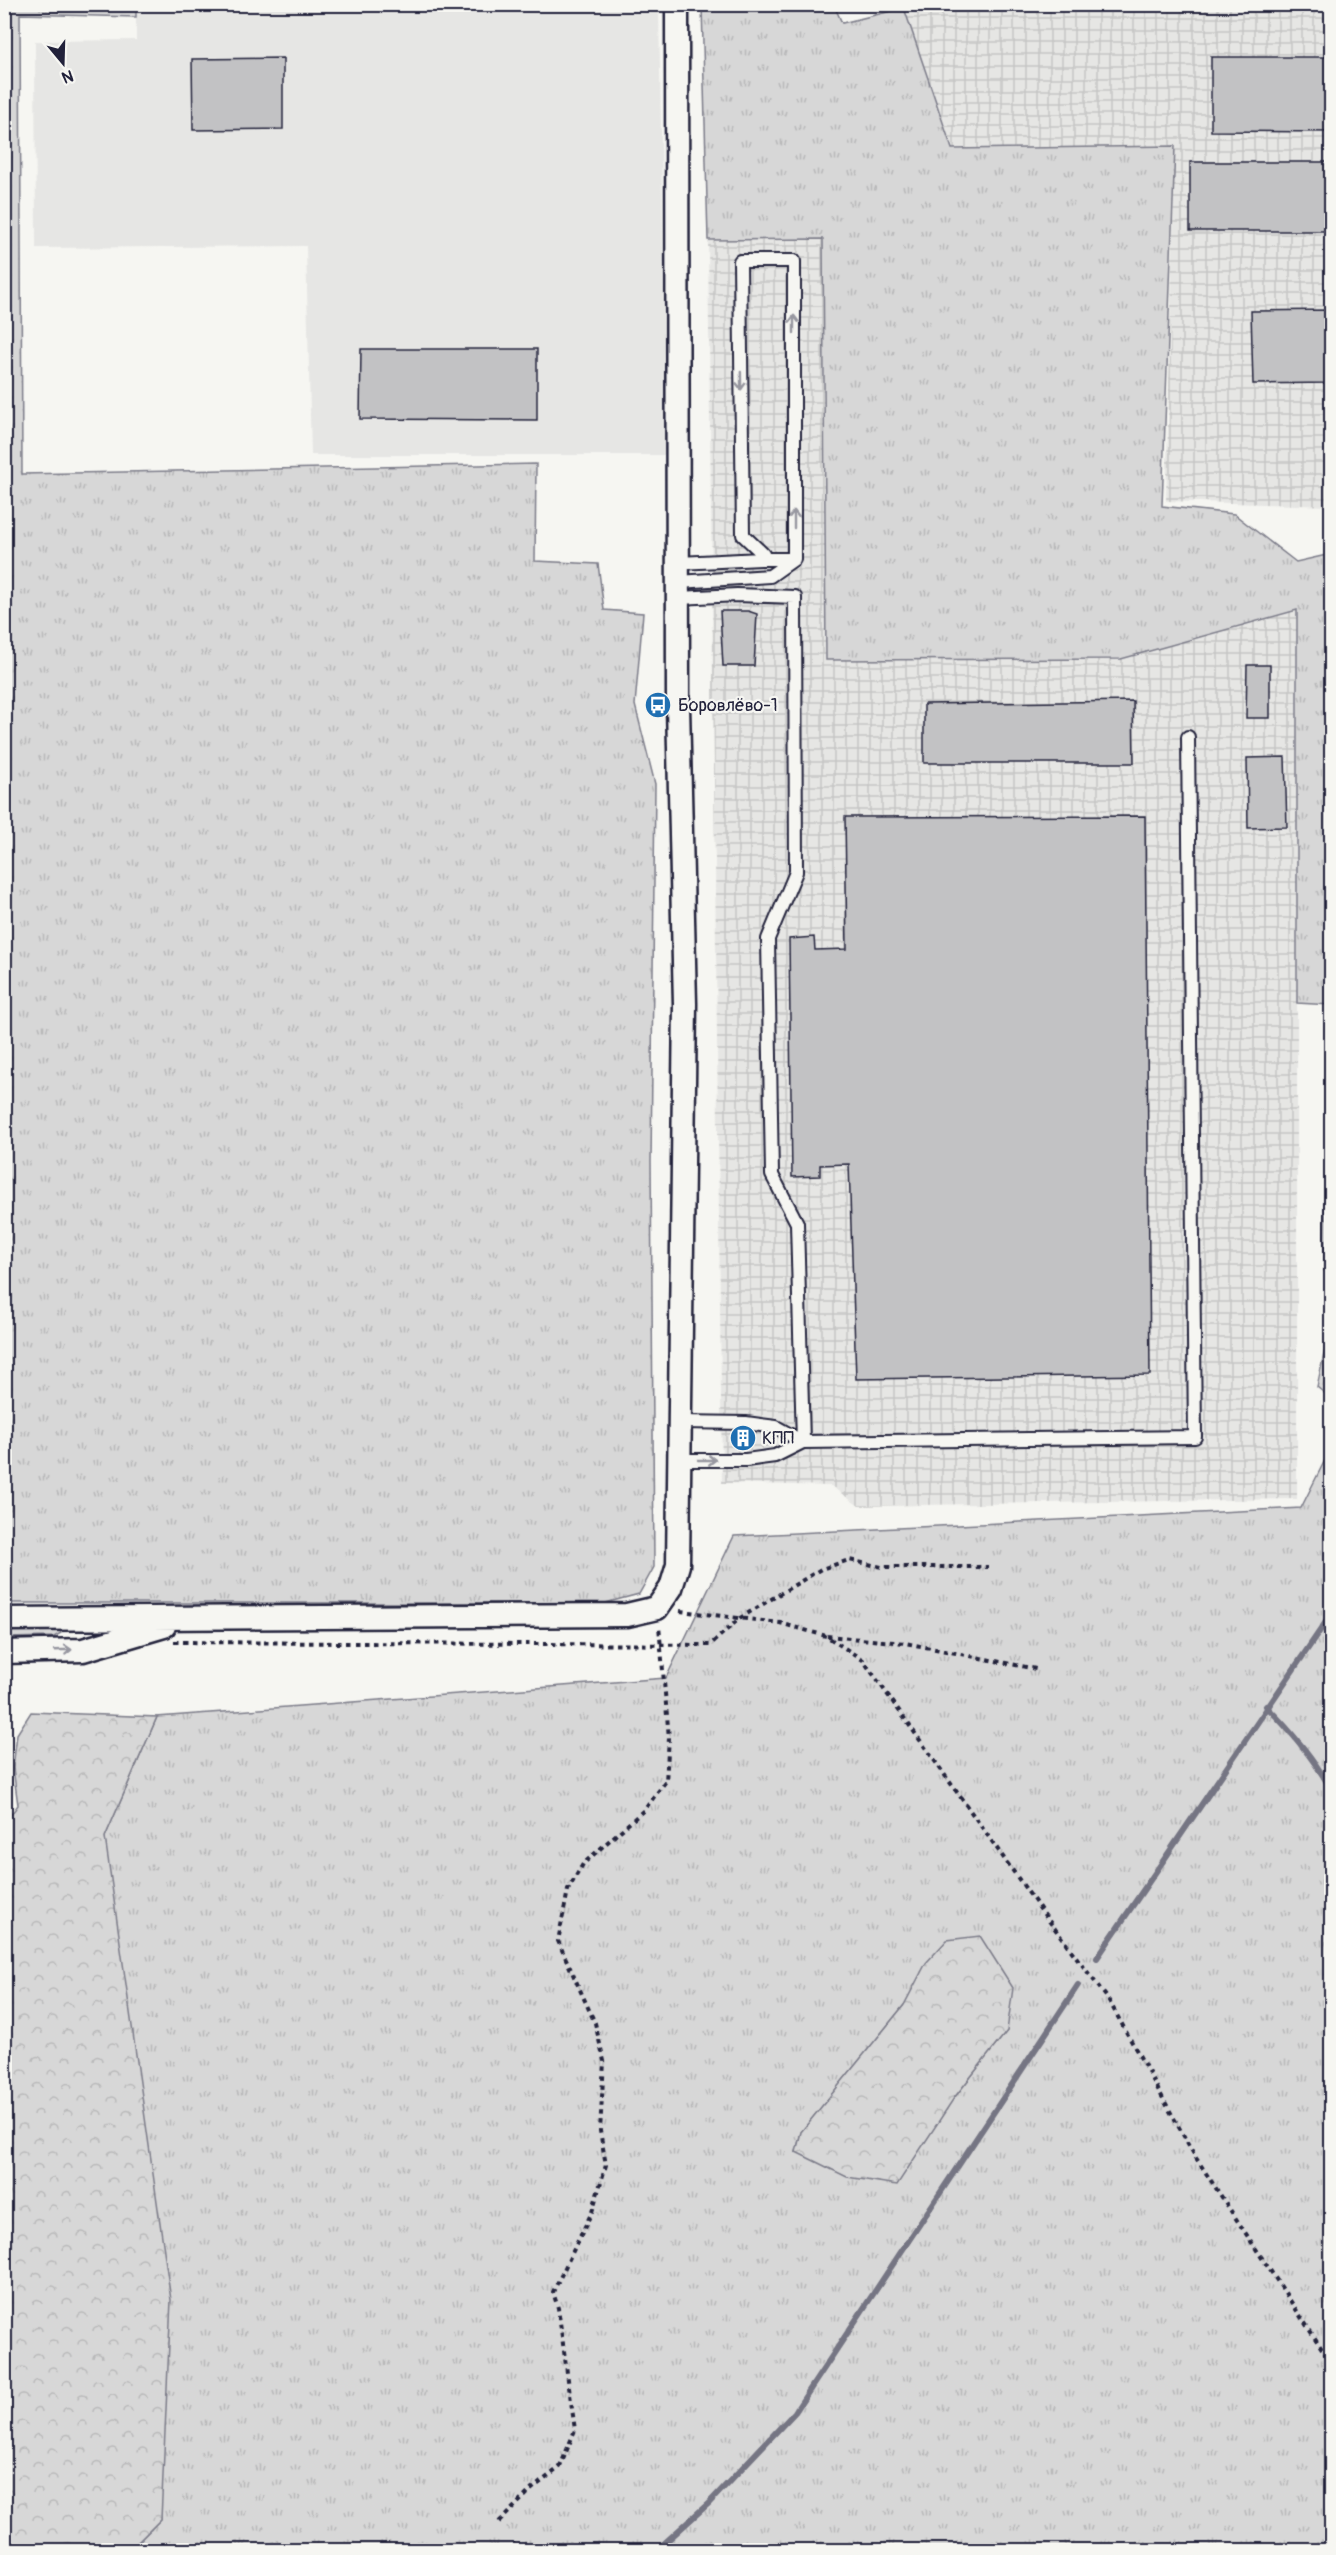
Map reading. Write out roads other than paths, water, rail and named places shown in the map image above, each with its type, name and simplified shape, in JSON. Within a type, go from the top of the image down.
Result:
[{"type":"street","points":[[4,1619],[627,1615],[657,1608],[671,1588],[678,1565],[685,1004],[678,706],[677,4]]},
{"type":"street","points":[[4,1652],[82,1650],[189,1619]]},
{"type":"lane","points":[[761,559],[764,554],[743,535],[740,261],[794,261],[794,559]]},
{"type":"lane","points":[[679,581],[761,559],[794,559]]},
{"type":"lane","points":[[679,581],[770,576],[794,559]]},
{"type":"lane","points":[[679,581],[738,595],[795,597],[796,872],[768,939],[772,1175],[797,1222],[803,1442]]},
{"type":"lane","points":[[680,1460],[746,1460],[776,1456],[803,1442],[1195,1437],[1188,737]]},
{"type":"lane","points":[[681,1422],[746,1423],[776,1427],[803,1442]]},
{"type":"waterway","points":[[1097,1958],[1332,1613]]},
{"type":"waterway","points":[[1266,1706],[1302,1746],[1332,1791]]},
{"type":"waterway","points":[[657,2550],[709,2503],[795,2412],[1078,1985]]},
{"type":"place","name":"Боровлёво-1","points":[[658,705]]},
{"type":"place","name":"КПП","points":[[743,1438]]}]
